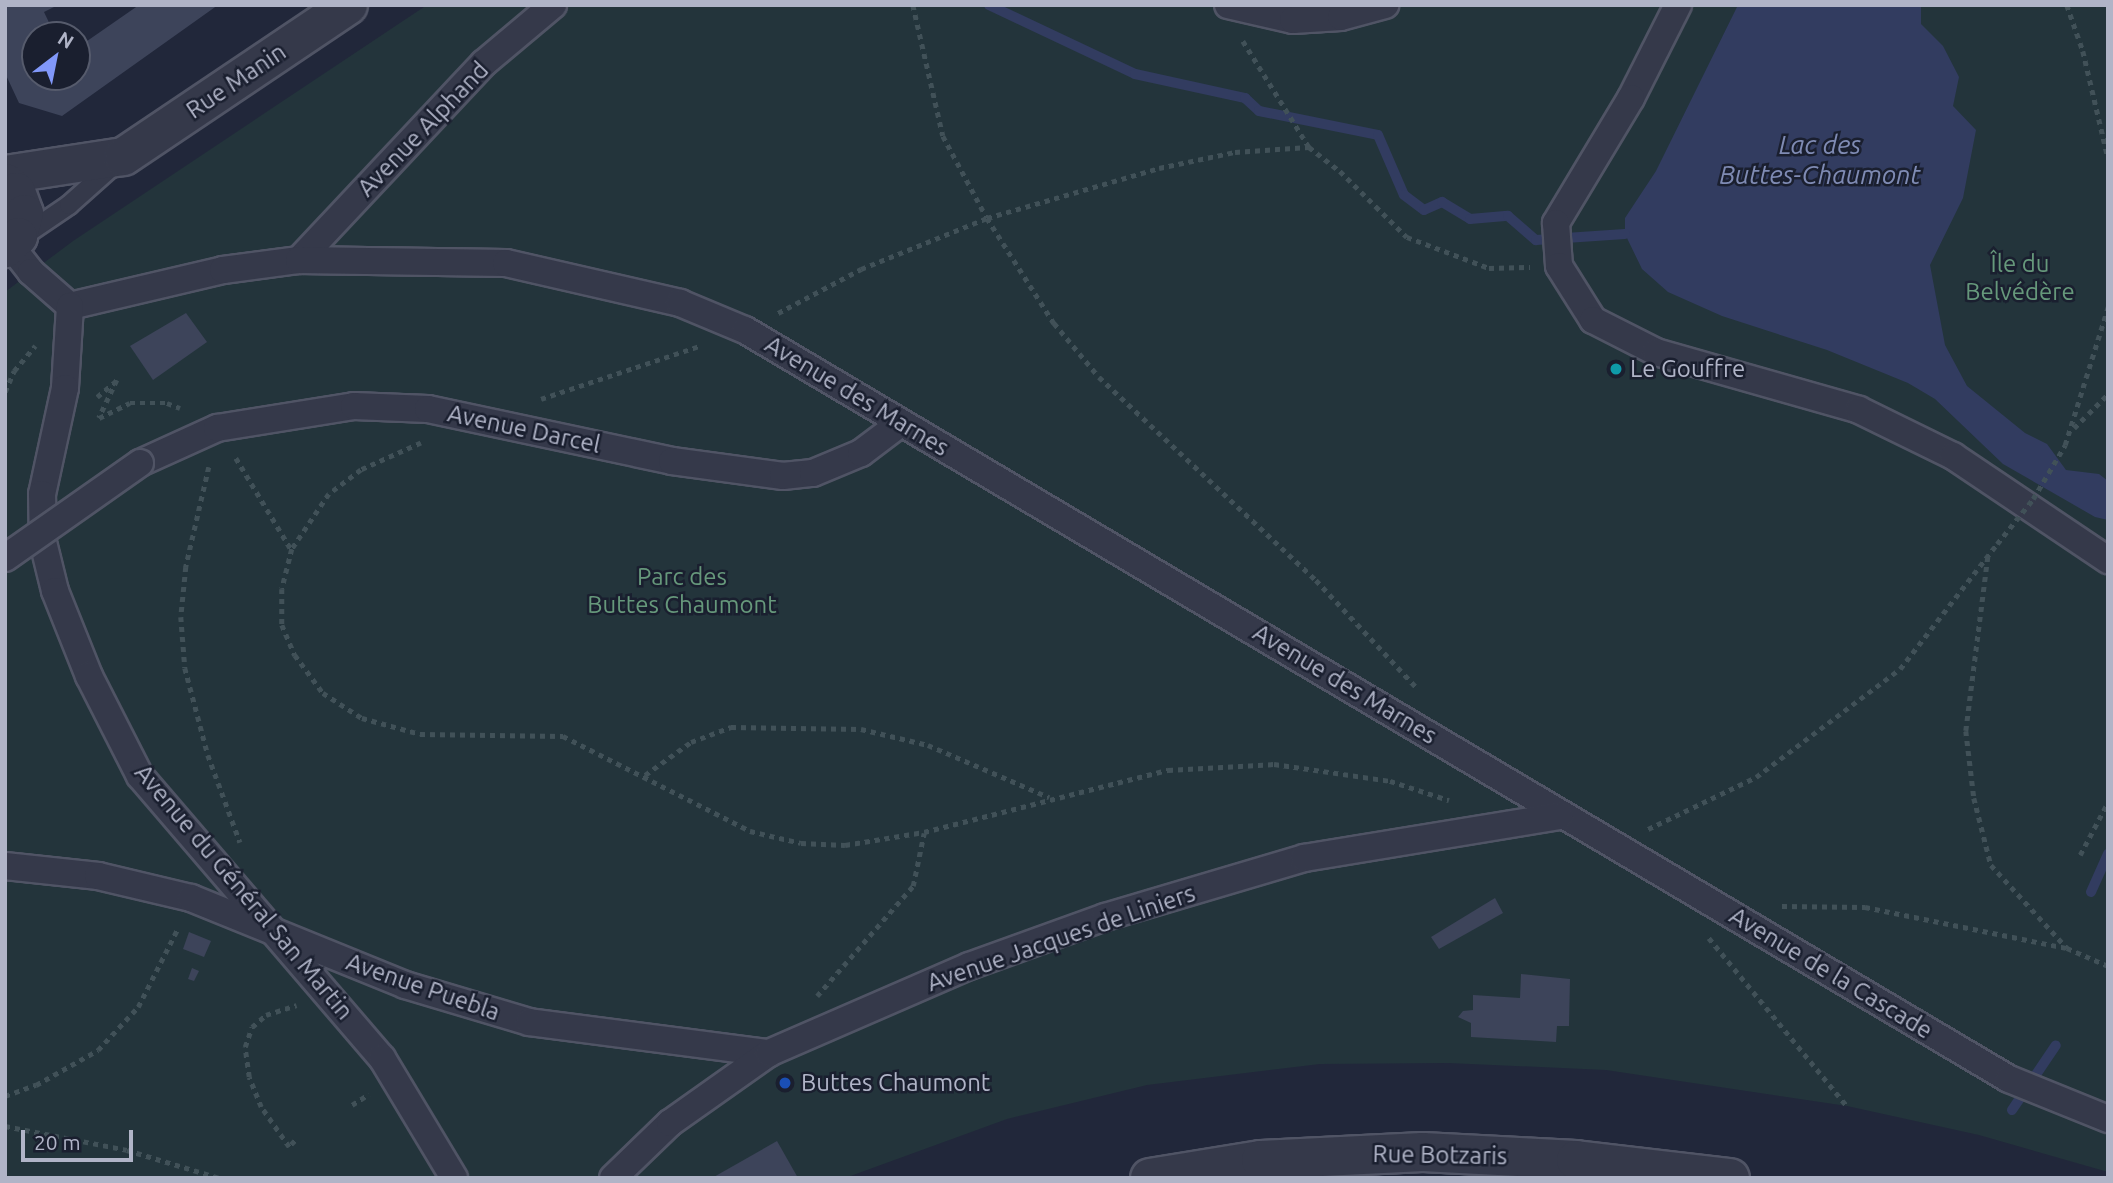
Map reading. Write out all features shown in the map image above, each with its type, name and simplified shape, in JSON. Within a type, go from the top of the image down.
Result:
[{"type":"street","name":"Rue Manin","points":[[5,174],[123,156],[348,5]]},
{"type":"street","name":"Avenue Alphand","points":[[299,260],[484,63],[553,5]]},
{"type":"street","points":[[1228,6],[1293,20],[1341,17],[1385,5]]},
{"type":"street","points":[[1678,5],[1631,98],[1556,223],[1559,266],[1593,320],[1656,352],[1858,410],[1953,456],[2108,560]]},
{"type":"street","points":[[5,182],[16,191],[24,213],[18,236],[7,247],[70,306]]},
{"type":"street","name":"Avenue des Marnes","points":[[70,306],[223,270],[299,260],[506,263],[680,303],[745,330],[1560,816]]},
{"type":"street","name":"Avenue du Général San Martin","points":[[70,306],[65,388],[42,494],[43,542],[55,592],[89,676],[140,776],[342,1007],[396,1077],[454,1178]]},
{"type":"street","name":"Avenue Darcel","points":[[5,558],[140,463],[210,430],[354,406],[428,409],[485,418],[672,461],[783,476],[813,473],[861,453],[901,423]]},
{"type":"street","name":"Avenue de la Cascade","points":[[1560,816],[1720,907],[2009,1079],[2108,1119]]},
{"type":"street","name":"Avenue Jacques de Liniers","points":[[613,1178],[670,1123],[769,1053],[969,966],[1118,913],[1304,858],[1560,816]]},
{"type":"street","name":"Avenue Puebla","points":[[5,866],[99,876],[191,898],[405,985],[529,1023],[769,1053]]},
{"type":"street","name":"Rue Botzaris","points":[[1150,1178],[1261,1160],[1423,1152],[1730,1178]]},
{"type":"lane","name":"Rue Manin","points":[[7,247],[69,205],[123,156]]},
{"type":"path","points":[[913,5],[943,136],[1027,285],[1100,377],[1316,580],[1426,698]]},
{"type":"path","points":[[2067,5],[2083,51],[2108,158]]},
{"type":"path","points":[[1228,6],[1243,41],[1309,147],[1340,171],[1407,237],[1489,268],[1559,266]]},
{"type":"path","points":[[485,418],[745,330],[861,269],[987,218],[1159,168],[1235,152],[1309,147]]},
{"type":"path","points":[[1612,846],[1756,777],[1890,677],[2033,499],[2065,445],[2073,429],[2108,307]]},
{"type":"path","points":[[5,393],[14,371]]},
{"type":"path","points":[[65,388],[93,402],[117,380],[99,418],[130,403],[167,403],[183,409],[210,430],[292,550]]},
{"type":"path","points":[[2073,429],[2108,394]]},
{"type":"path","points":[[210,430],[186,568],[182,629],[185,668],[208,755],[238,831],[251,904]]},
{"type":"path","points":[[425,441],[361,470],[329,494],[292,550],[282,589],[282,625],[295,655],[323,693],[362,718],[421,734],[563,736],[645,775],[750,831],[802,843],[845,845],[924,832],[1050,797],[1168,770],[1274,764],[1390,781],[1454,802]]},
{"type":"path","points":[[1988,556],[1966,731],[1974,798],[1991,865],[2067,948]]},
{"type":"path","points":[[645,775],[691,742],[731,727],[861,729],[928,745],[1050,797]]},
{"type":"path","points":[[2080,855],[2108,802]]},
{"type":"path","points":[[870,939],[913,886],[924,832]]},
{"type":"path","points":[[5,1096],[36,1085],[98,1050],[138,1007],[191,898]]},
{"type":"path","points":[[1847,1105],[1709,943],[1720,907],[1803,904],[1865,907],[2067,948],[2106,965]]},
{"type":"path","points":[[295,1141],[289,1147],[261,1107],[249,1077],[246,1047],[252,1027],[283,1006],[342,1007]]},
{"type":"path","points":[[352,1105],[366,1095]]},
{"type":"path","points":[[5,1126],[127,1150],[220,1178]]},
{"type":"green space","name":"Parc des Buttes Chaumont","points":[[427,5],[2108,5],[2108,1172],[1979,1135],[1847,1106],[1606,1070],[1448,1063],[1320,1064],[1147,1085],[1007,1119],[845,1178],[5,1178],[5,292],[73,241]]},
{"type":"water","name":"Lac des Buttes-Chaumont","points":[[1738,5],[1921,5],[1921,24],[1943,46],[1959,77],[1953,106],[1976,130],[1963,198],[1930,265],[1945,345],[1967,386],[2025,433],[2047,444],[2066,470],[2099,474],[2108,481],[2108,520],[2095,517],[2003,464],[1935,399],[1908,383],[1827,350],[1722,316],[1668,292],[1642,269],[1625,234],[1625,218],[1656,171]]},
{"type":"building","points":[[5,5],[58,5],[44,12],[48,21],[21,21],[21,91],[91,91],[91,38],[139,5],[218,5],[62,116],[19,103],[5,73]]},
{"type":"building","points":[[186,313],[207,342],[153,380],[130,346]]},
{"type":"building","points":[[1495,898],[1503,913],[1439,949],[1431,937]]},
{"type":"building","points":[[189,932],[211,941],[204,957],[183,949]]},
{"type":"building","points":[[192,968],[199,971],[194,981],[188,979]]},
{"type":"building","points":[[1521,974],[1570,979],[1569,1026],[1557,1026],[1556,1042],[1471,1037],[1471,1023],[1458,1017],[1463,1011],[1473,1010],[1473,995],[1520,998]]},
{"type":"building","points":[[777,1141],[798,1178],[712,1178]]},
{"type":"waterway","points":[[989,5],[1135,74],[1245,98],[1259,111],[1378,135],[1404,195],[1424,210],[1442,202],[1470,219],[1508,216],[1536,240],[1625,234]]},
{"type":"waterway","points":[[2091,892],[2108,854]]},
{"type":"waterway","points":[[2012,1110],[2056,1045]]},
{"type":"place","name":"Le Gouffre","points":[[1616,369]]},
{"type":"place","name":"Buttes Chaumont","points":[[785,1083]]},
{"type":"park label","name":"Île du Belvédère","points":[[2020,278]]}]
